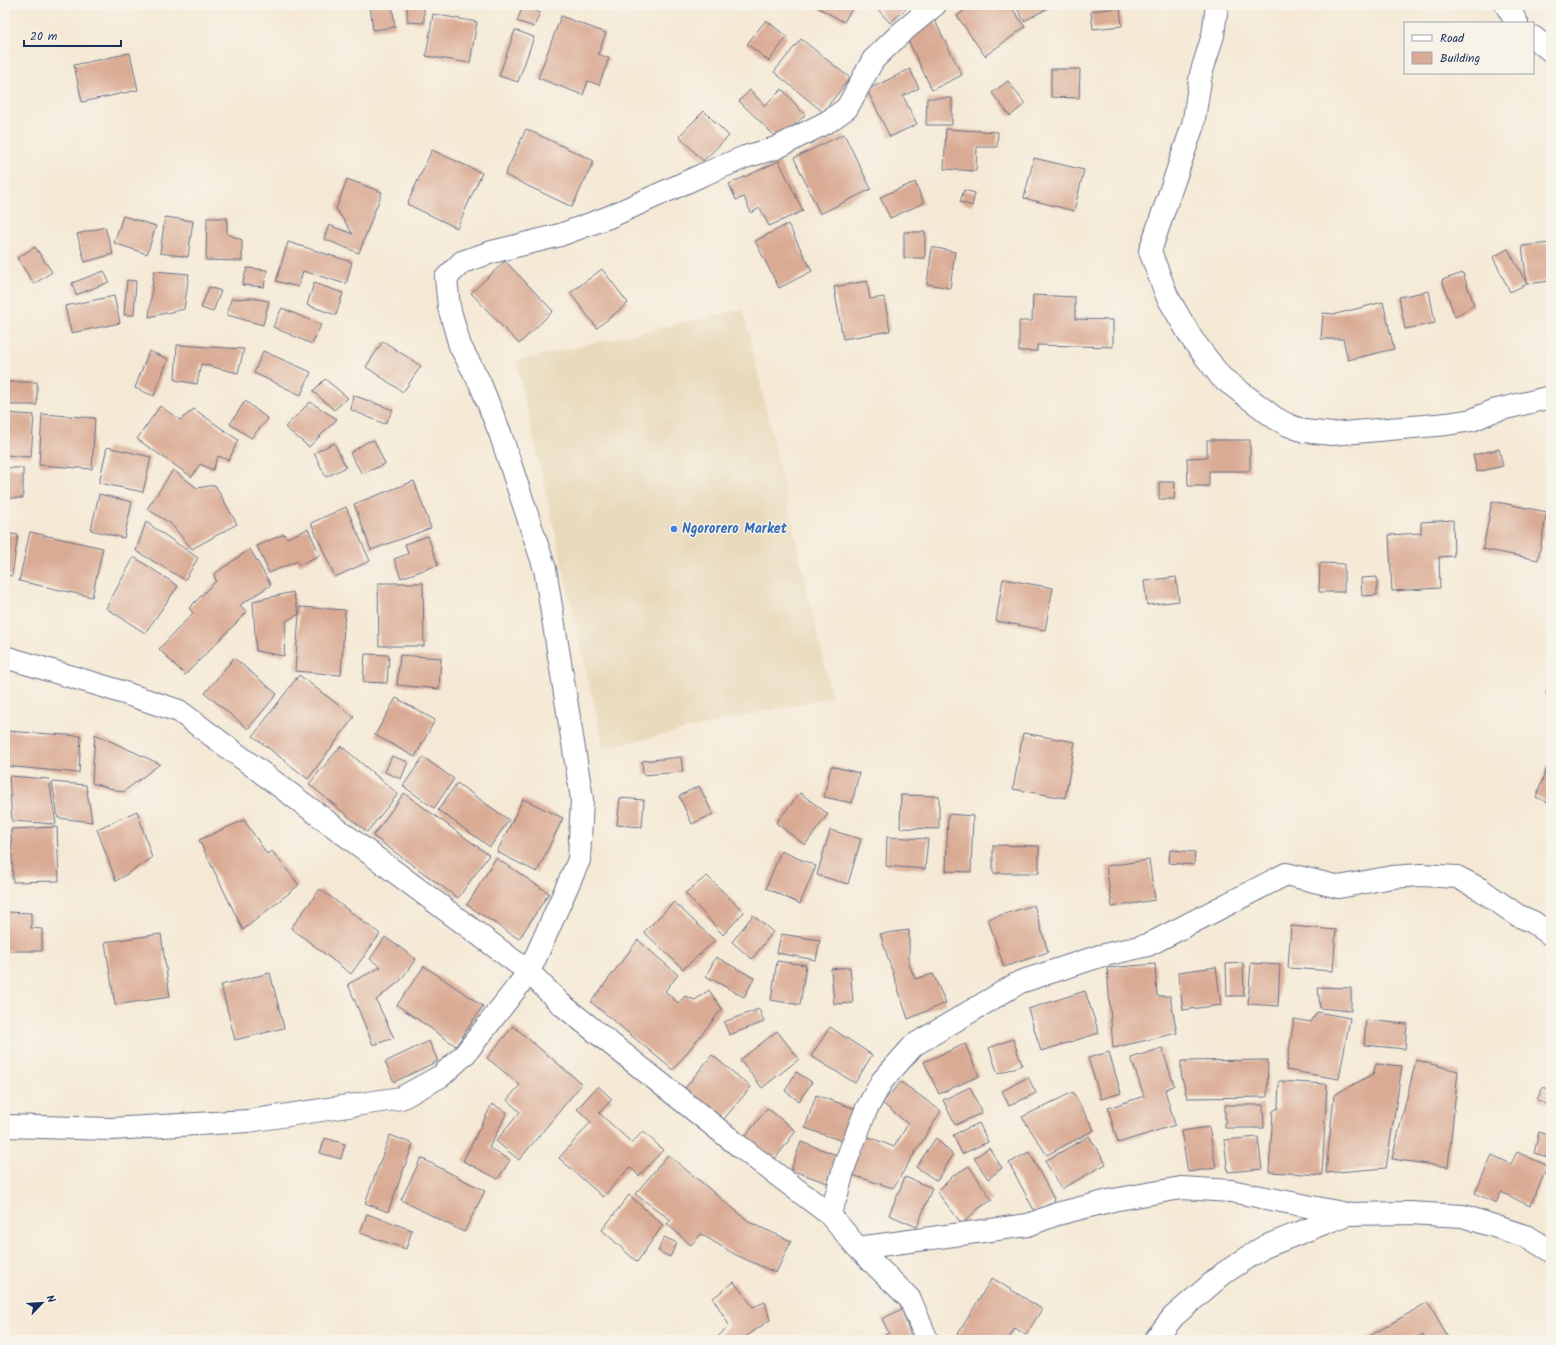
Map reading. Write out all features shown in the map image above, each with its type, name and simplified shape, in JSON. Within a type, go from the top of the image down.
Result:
[{"type":"street","points":[[5,1126],[111,1129],[248,1121],[401,1098],[441,1076],[465,1054],[529,972],[579,860],[582,799],[545,569],[500,434],[480,383],[460,346],[449,308],[446,278],[462,262],[492,252],[560,235],[609,217],[709,172],[776,148],[829,121],[847,108],[873,60],[902,32],[935,5]]},
{"type":"street","points":[[1217,5],[1213,35],[1201,74],[1193,125],[1150,251],[1167,296],[1192,339],[1220,377],[1275,418],[1288,425],[1304,431],[1332,434],[1447,424],[1472,420],[1493,411],[1551,397]]},
{"type":"street","points":[[1506,5],[1515,22]]},
{"type":"street","points":[[1534,38],[1551,51]]},
{"type":"street","points":[[5,657],[106,687],[179,711],[529,972],[561,1004],[739,1146],[829,1214],[858,1248],[910,1299],[927,1340]]},
{"type":"street","points":[[829,1214],[836,1197],[845,1164],[866,1110],[882,1081],[914,1045],[1020,982],[1100,956],[1148,945],[1286,874],[1339,887],[1392,877],[1421,875],[1457,877],[1480,890],[1516,916],[1532,922],[1551,935]]},
{"type":"street","points":[[858,1248],[1028,1224],[1058,1214],[1113,1200],[1181,1188],[1231,1191],[1347,1214],[1408,1213],[1463,1216],[1528,1236],[1551,1251]]},
{"type":"street","points":[[1155,1340],[1173,1317],[1224,1273],[1264,1247],[1347,1214]]},
{"type":"shaded area","name":"Ngororero Market","points":[[743,309],[832,697],[604,748],[516,361]]},
{"type":"building","points":[[370,5],[392,5],[395,27],[373,30]]},
{"type":"building","points":[[407,5],[424,5],[424,23],[407,22]]},
{"type":"building","points":[[813,5],[854,5],[844,22]]},
{"type":"building","points":[[874,5],[910,5],[890,23]]},
{"type":"building","points":[[972,5],[1010,5],[1025,27],[985,56],[957,16]]},
{"type":"building","points":[[1015,5],[1054,5],[1024,21]]},
{"type":"building","points":[[523,6],[540,13],[534,27],[517,21]]},
{"type":"building","points":[[1120,8],[1122,26],[1093,29],[1091,11]]},
{"type":"building","points":[[433,14],[477,22],[470,63],[426,56]]},
{"type":"building","points":[[561,16],[606,33],[598,54],[609,58],[599,85],[588,81],[583,95],[538,78]]},
{"type":"building","points":[[934,19],[962,75],[932,90],[905,34]]},
{"type":"building","points":[[766,20],[787,37],[769,61],[747,44]]},
{"type":"building","points":[[515,30],[534,37],[518,82],[499,76]]},
{"type":"building","points":[[801,39],[850,78],[823,112],[774,72]]},
{"type":"building","points":[[130,53],[138,90],[82,102],[74,65]]},
{"type":"building","points":[[910,69],[919,88],[903,96],[917,124],[890,137],[867,90]]},
{"type":"building","points":[[1051,69],[1080,69],[1079,98],[1051,97]]},
{"type":"building","points":[[1008,81],[1025,104],[1010,116],[992,93]]},
{"type":"building","points":[[782,89],[805,115],[779,140],[739,101],[750,90],[765,106]]},
{"type":"building","points":[[927,98],[952,98],[952,125],[926,125]]},
{"type":"building","points":[[704,111],[729,136],[703,161],[679,136]]},
{"type":"building","points":[[526,129],[594,161],[572,207],[505,175]]},
{"type":"building","points":[[946,129],[998,132],[997,147],[977,147],[976,171],[944,169]]},
{"type":"building","points":[[844,134],[871,189],[820,214],[794,158]]},
{"type":"building","points":[[432,150],[482,173],[457,228],[407,204]]},
{"type":"building","points":[[1034,158],[1084,170],[1074,211],[1024,198]]},
{"type":"building","points":[[779,161],[803,211],[769,226],[760,208],[751,213],[744,197],[736,200],[729,184]]},
{"type":"building","points":[[347,179],[382,192],[359,253],[324,239],[329,225],[353,234],[336,209]]},
{"type":"building","points":[[915,182],[924,203],[890,218],[880,197]]},
{"type":"building","points":[[964,190],[975,193],[972,206],[960,202]]},
{"type":"building","points":[[123,216],[156,226],[147,254],[114,243]]},
{"type":"building","points":[[165,217],[193,221],[188,257],[160,253]]},
{"type":"building","points":[[207,218],[227,218],[227,234],[242,240],[242,261],[206,260]]},
{"type":"building","points":[[788,224],[812,271],[779,288],[755,241]]},
{"type":"building","points":[[105,227],[113,254],[85,262],[77,234]]},
{"type":"building","points":[[904,232],[925,232],[925,258],[904,258]]},
{"type":"building","points":[[288,242],[352,262],[346,284],[303,271],[298,287],[276,281]]},
{"type":"building","points":[[1551,243],[1551,281],[1527,284],[1522,246]]},
{"type":"building","points":[[35,247],[52,272],[34,284],[17,258]]},
{"type":"building","points":[[932,247],[955,252],[950,288],[927,284]]},
{"type":"building","points":[[1508,249],[1527,284],[1510,292],[1493,257]]},
{"type":"building","points":[[505,261],[553,311],[519,344],[471,293]]},
{"type":"building","points":[[247,268],[267,270],[264,287],[242,285]]},
{"type":"building","points":[[602,269],[628,303],[597,328],[570,293]]},
{"type":"building","points":[[104,271],[109,282],[76,295],[72,283]]},
{"type":"building","points":[[154,271],[189,274],[184,309],[149,317]]},
{"type":"building","points":[[1463,273],[1474,305],[1455,317],[1442,280]]},
{"type":"building","points":[[127,280],[136,281],[134,315],[124,315]]},
{"type":"building","points":[[867,281],[870,299],[884,297],[890,331],[843,339],[834,287]]},
{"type":"building","points":[[314,283],[343,293],[336,315],[307,305]]},
{"type":"building","points":[[209,287],[221,291],[213,312],[201,308]]},
{"type":"building","points":[[1429,291],[1435,323],[1405,329],[1399,297]]},
{"type":"building","points":[[1033,295],[1075,297],[1075,319],[1113,320],[1113,347],[1037,345],[1037,351],[1019,351],[1019,321],[1032,321]]},
{"type":"building","points":[[114,296],[120,323],[71,333],[65,306]]},
{"type":"building","points":[[252,298],[269,301],[263,325],[227,315],[231,299]]},
{"type":"building","points":[[1383,302],[1394,349],[1348,360],[1343,339],[1321,339],[1323,313],[1336,314]]},
{"type":"building","points":[[282,308],[321,325],[312,344],[273,327]]},
{"type":"building","points":[[383,341],[421,366],[403,392],[366,367]]},
{"type":"building","points":[[177,345],[244,349],[238,373],[201,364],[197,384],[175,380]]},
{"type":"building","points":[[149,351],[168,359],[154,396],[135,388]]},
{"type":"building","points":[[263,351],[311,372],[301,395],[254,373]]},
{"type":"building","points":[[325,379],[348,398],[334,410],[313,391]]},
{"type":"building","points":[[5,382],[37,382],[37,405],[5,405]]},
{"type":"building","points":[[353,395],[393,410],[385,424],[351,410]]},
{"type":"building","points":[[245,401],[268,419],[251,438],[230,424]]},
{"type":"building","points":[[310,402],[337,419],[309,447],[285,427]]},
{"type":"building","points":[[160,406],[180,420],[194,409],[238,440],[229,460],[218,456],[213,470],[200,464],[192,477],[137,439]]},
{"type":"building","points":[[5,413],[34,415],[31,457],[5,455]]},
{"type":"building","points":[[42,414],[95,418],[92,469],[39,465]]},
{"type":"building","points":[[374,440],[385,464],[362,474],[350,453],[367,442]]},
{"type":"building","points":[[1207,440],[1250,440],[1250,471],[1209,471],[1209,486],[1188,486],[1187,458],[1207,457]]},
{"type":"building","points":[[334,443],[346,467],[326,477],[314,453]]},
{"type":"building","points":[[107,447],[151,457],[143,492],[99,483]]},
{"type":"building","points":[[1499,449],[1503,466],[1477,472],[1473,455]]},
{"type":"building","points":[[5,468],[23,468],[23,498],[5,498]]},
{"type":"building","points":[[173,470],[197,488],[215,485],[237,524],[192,549],[170,523],[147,509]]},
{"type":"building","points":[[414,481],[431,528],[371,550],[354,504]]},
{"type":"building","points":[[1159,482],[1175,482],[1174,499],[1159,499]]},
{"type":"building","points":[[99,494],[132,502],[124,538],[91,530]]},
{"type":"building","points":[[1492,501],[1547,512],[1538,560],[1483,549]]},
{"type":"building","points":[[346,507],[370,561],[335,577],[311,523]]},
{"type":"building","points":[[1453,520],[1454,556],[1439,557],[1440,588],[1392,591],[1389,535],[1421,533],[1421,522]]},
{"type":"building","points":[[146,522],[198,558],[185,580],[136,551]]},
{"type":"building","points":[[308,529],[320,555],[299,565],[297,561],[269,573],[257,546],[284,534],[287,538]]},
{"type":"building","points":[[30,532],[103,548],[92,597],[19,581]]},
{"type":"building","points":[[5,533],[18,535],[12,576],[5,575]]},
{"type":"building","points":[[428,536],[438,565],[401,578],[394,559],[408,554],[405,544]]},
{"type":"building","points":[[250,549],[271,585],[240,605],[247,612],[185,675],[159,649],[193,613],[189,608],[216,581],[214,574]]},
{"type":"building","points":[[134,557],[178,586],[145,633],[106,608]]},
{"type":"building","points":[[1320,563],[1344,564],[1344,592],[1319,592]]},
{"type":"building","points":[[1176,577],[1179,601],[1147,605],[1144,581]]},
{"type":"building","points":[[1377,577],[1377,595],[1362,596],[1361,578]]},
{"type":"building","points":[[1003,579],[1053,588],[1045,630],[996,621]]},
{"type":"building","points":[[378,583],[423,583],[424,646],[379,646]]},
{"type":"building","points":[[293,592],[299,614],[286,621],[284,656],[256,651],[253,601]]},
{"type":"building","points":[[300,607],[345,610],[341,675],[295,671]]},
{"type":"building","points":[[365,654],[389,655],[387,683],[363,682]]},
{"type":"building","points":[[400,655],[441,658],[439,689],[397,685]]},
{"type":"building","points":[[234,658],[277,694],[248,729],[205,693]]},
{"type":"building","points":[[299,675],[354,717],[308,779],[253,736]]},
{"type":"building","points":[[1551,675],[1551,695],[1546,694]]},
{"type":"building","points":[[396,698],[435,720],[415,757],[375,735]]},
{"type":"building","points":[[5,731],[81,736],[79,773],[5,766]]},
{"type":"building","points":[[1023,733],[1075,742],[1065,798],[1013,789]]},
{"type":"building","points":[[95,734],[160,764],[123,792],[92,783]]},
{"type":"building","points":[[341,746],[398,794],[367,832],[309,784]]},
{"type":"building","points":[[392,756],[408,762],[401,779],[385,772]]},
{"type":"building","points":[[423,757],[454,779],[434,808],[403,786]]},
{"type":"building","points":[[681,757],[683,772],[643,775],[642,761]]},
{"type":"building","points":[[1551,757],[1551,804],[1536,797]]},
{"type":"building","points":[[831,766],[859,773],[852,803],[824,797]]},
{"type":"building","points":[[9,776],[49,779],[56,824],[12,821]]},
{"type":"building","points":[[52,782],[86,785],[92,822],[58,818]]},
{"type":"building","points":[[457,783],[509,820],[490,847],[438,810]]},
{"type":"building","points":[[699,786],[713,814],[692,824],[679,796]]},
{"type":"building","points":[[404,793],[489,855],[458,898],[373,836]]},
{"type":"building","points":[[800,793],[828,814],[805,845],[776,823]]},
{"type":"building","points":[[901,795],[939,796],[939,829],[900,828]]},
{"type":"building","points":[[620,798],[644,800],[642,827],[617,825]]},
{"type":"building","points":[[523,799],[563,818],[537,872],[497,852]]},
{"type":"building","points":[[137,811],[152,858],[116,881],[97,829]]},
{"type":"building","points":[[948,814],[973,816],[971,872],[946,871]]},
{"type":"building","points":[[244,820],[267,854],[272,851],[299,885],[243,930],[199,840]]},
{"type":"building","points":[[57,827],[59,881],[13,882],[11,829]]},
{"type":"building","points":[[830,830],[861,839],[848,884],[817,875]]},
{"type":"building","points":[[887,837],[928,839],[925,869],[886,866]]},
{"type":"building","points":[[993,845],[1039,846],[1039,873],[993,873]]},
{"type":"building","points":[[1170,850],[1195,852],[1194,865],[1169,863]]},
{"type":"building","points":[[781,851],[816,866],[800,904],[766,888]]},
{"type":"building","points":[[496,858],[549,893],[519,939],[467,905]]},
{"type":"building","points":[[1149,860],[1155,900],[1112,907],[1106,866]]},
{"type":"building","points":[[707,876],[744,912],[723,935],[685,893]]},
{"type":"building","points":[[320,889],[380,934],[351,974],[291,928]]},
{"type":"building","points":[[674,902],[715,941],[683,969],[644,932]]},
{"type":"building","points":[[1034,905],[1048,952],[1004,967],[988,919]]},
{"type":"building","points":[[5,912],[31,913],[31,928],[42,929],[42,951],[5,951]]},
{"type":"building","points":[[753,915],[773,932],[752,959],[732,942]]},
{"type":"building","points":[[1291,926],[1336,930],[1333,971],[1288,968]]},
{"type":"building","points":[[909,930],[909,964],[915,979],[933,974],[946,1003],[908,1019],[880,934]]},
{"type":"building","points":[[161,934],[170,997],[115,1005],[105,942]]},
{"type":"building","points":[[781,934],[820,940],[816,960],[777,953]]},
{"type":"building","points":[[385,937],[416,959],[400,981],[376,1000],[394,1038],[373,1045],[348,984],[381,967],[370,959]]},
{"type":"building","points":[[638,940],[678,975],[665,991],[678,1003],[685,996],[695,1000],[709,990],[722,1009],[673,1070],[591,1002]]},
{"type":"building","points":[[716,957],[754,978],[744,997],[706,976]]},
{"type":"building","points":[[777,961],[806,965],[800,1005],[771,1000]]},
{"type":"building","points":[[1243,963],[1244,996],[1227,996],[1226,964]]},
{"type":"building","points":[[1251,963],[1280,965],[1278,1006],[1248,1004]]},
{"type":"building","points":[[1155,964],[1157,996],[1170,996],[1177,1033],[1113,1048],[1107,968]]},
{"type":"building","points":[[424,966],[483,1006],[456,1046],[397,1005]]},
{"type":"building","points":[[850,967],[853,1003],[834,1004],[831,969]]},
{"type":"building","points":[[1216,967],[1221,1005],[1183,1010],[1178,972]]},
{"type":"building","points":[[270,973],[284,1028],[235,1040],[221,985]]},
{"type":"building","points":[[1318,987],[1351,988],[1351,1011],[1320,1008]]},
{"type":"building","points":[[1085,991],[1099,1033],[1041,1051],[1028,1009]]},
{"type":"building","points":[[759,1009],[764,1022],[729,1035],[724,1022]]},
{"type":"building","points":[[1317,1012],[1350,1018],[1339,1079],[1286,1070],[1294,1019],[1311,1022]]},
{"type":"building","points":[[1366,1020],[1407,1024],[1405,1049],[1364,1045]]},
{"type":"building","points":[[513,1026],[582,1084],[519,1160],[496,1141],[520,1112],[507,1100],[520,1085],[487,1058]]},
{"type":"building","points":[[830,1027],[872,1055],[855,1083],[811,1056]]},
{"type":"building","points":[[777,1031],[799,1059],[762,1088],[740,1060]]},
{"type":"building","points":[[5,1034],[7,1034],[8,1081],[5,1081]]},
{"type":"building","points":[[1013,1039],[1022,1065],[998,1074],[989,1048]]},
{"type":"building","points":[[429,1041],[438,1061],[394,1082],[385,1062]]},
{"type":"building","points":[[965,1044],[979,1076],[939,1094],[924,1062]]},
{"type":"building","points":[[1162,1048],[1174,1085],[1165,1090],[1175,1125],[1118,1143],[1108,1108],[1144,1096],[1131,1058]]},
{"type":"building","points":[[1109,1052],[1121,1093],[1101,1099],[1088,1058]]},
{"type":"building","points":[[712,1055],[751,1087],[723,1120],[685,1088]]},
{"type":"building","points":[[1268,1060],[1267,1097],[1187,1098],[1181,1073],[1181,1061]]},
{"type":"building","points":[[1416,1060],[1458,1071],[1448,1167],[1392,1159]]},
{"type":"building","points":[[1376,1064],[1402,1066],[1386,1168],[1326,1173],[1334,1095],[1373,1074]]},
{"type":"building","points":[[796,1072],[812,1082],[799,1101],[785,1091]]},
{"type":"building","points":[[1028,1077],[1036,1093],[1009,1106],[1002,1091]]},
{"type":"building","points":[[1279,1081],[1327,1084],[1322,1175],[1269,1172],[1273,1111],[1278,1108]]},
{"type":"building","points":[[901,1082],[941,1111],[893,1188],[849,1174],[864,1135],[894,1147],[908,1124],[882,1103]]},
{"type":"building","points":[[598,1086],[612,1099],[599,1113],[632,1143],[643,1131],[663,1150],[639,1176],[630,1167],[603,1197],[559,1158],[591,1122],[577,1109]]},
{"type":"building","points":[[970,1087],[982,1113],[955,1125],[943,1100]]},
{"type":"building","points":[[1543,1087],[1551,1090],[1551,1106],[1537,1100]]},
{"type":"building","points":[[1073,1092],[1094,1130],[1047,1155],[1022,1117]]},
{"type":"building","points":[[816,1095],[856,1109],[845,1142],[805,1128]]},
{"type":"building","points":[[492,1104],[507,1112],[489,1148],[510,1160],[498,1179],[463,1161]]},
{"type":"building","points":[[1225,1105],[1263,1105],[1264,1128],[1225,1128]]},
{"type":"building","points":[[767,1108],[796,1131],[775,1159],[745,1137]]},
{"type":"building","points":[[979,1123],[988,1142],[962,1154],[953,1135]]},
{"type":"building","points":[[1209,1127],[1216,1168],[1188,1172],[1181,1131]]},
{"type":"building","points":[[1539,1132],[1551,1136],[1551,1158],[1534,1153]]},
{"type":"building","points":[[390,1135],[413,1144],[388,1212],[365,1203]]},
{"type":"building","points":[[1089,1136],[1106,1164],[1061,1189],[1045,1161]]},
{"type":"building","points":[[1258,1137],[1262,1169],[1228,1172],[1224,1140]]},
{"type":"building","points":[[325,1138],[345,1144],[341,1159],[320,1153]]},
{"type":"building","points":[[936,1138],[953,1155],[937,1181],[916,1167]]},
{"type":"building","points":[[801,1142],[837,1155],[827,1183],[791,1170]]},
{"type":"building","points":[[989,1148],[1002,1168],[988,1179],[974,1158]]},
{"type":"building","points":[[1029,1152],[1055,1201],[1035,1212],[1009,1163]]},
{"type":"building","points":[[1517,1152],[1548,1166],[1530,1206],[1501,1192],[1496,1203],[1475,1193],[1492,1155],[1511,1164]]},
{"type":"building","points":[[668,1155],[751,1223],[791,1241],[776,1273],[736,1255],[701,1234],[691,1245],[667,1224],[671,1220],[635,1194]]},
{"type":"building","points":[[421,1158],[485,1191],[464,1232],[401,1200]]},
{"type":"building","points":[[969,1166],[992,1200],[979,1208],[962,1224],[937,1192],[954,1175]]},
{"type":"building","points":[[905,1177],[932,1188],[917,1227],[889,1215]]},
{"type":"building","points":[[629,1195],[663,1225],[637,1262],[602,1230]]},
{"type":"building","points":[[367,1214],[412,1230],[406,1249],[360,1233]]},
{"type":"building","points":[[664,1237],[677,1243],[670,1257],[658,1251]]},
{"type":"building","points":[[992,1278],[1042,1309],[1026,1335],[1015,1328],[1008,1340],[955,1339]]},
{"type":"building","points":[[734,1282],[753,1307],[765,1302],[770,1320],[741,1340],[718,1340],[716,1339],[729,1325],[713,1298]]},
{"type":"building","points":[[1428,1302],[1450,1340],[1426,1340],[1423,1335],[1414,1340],[1363,1340]]},
{"type":"building","points":[[902,1309],[912,1340],[882,1340],[881,1337],[889,1333],[882,1319]]},
{"type":"place","name":"Ngororero Market","points":[[674,529]]}]
